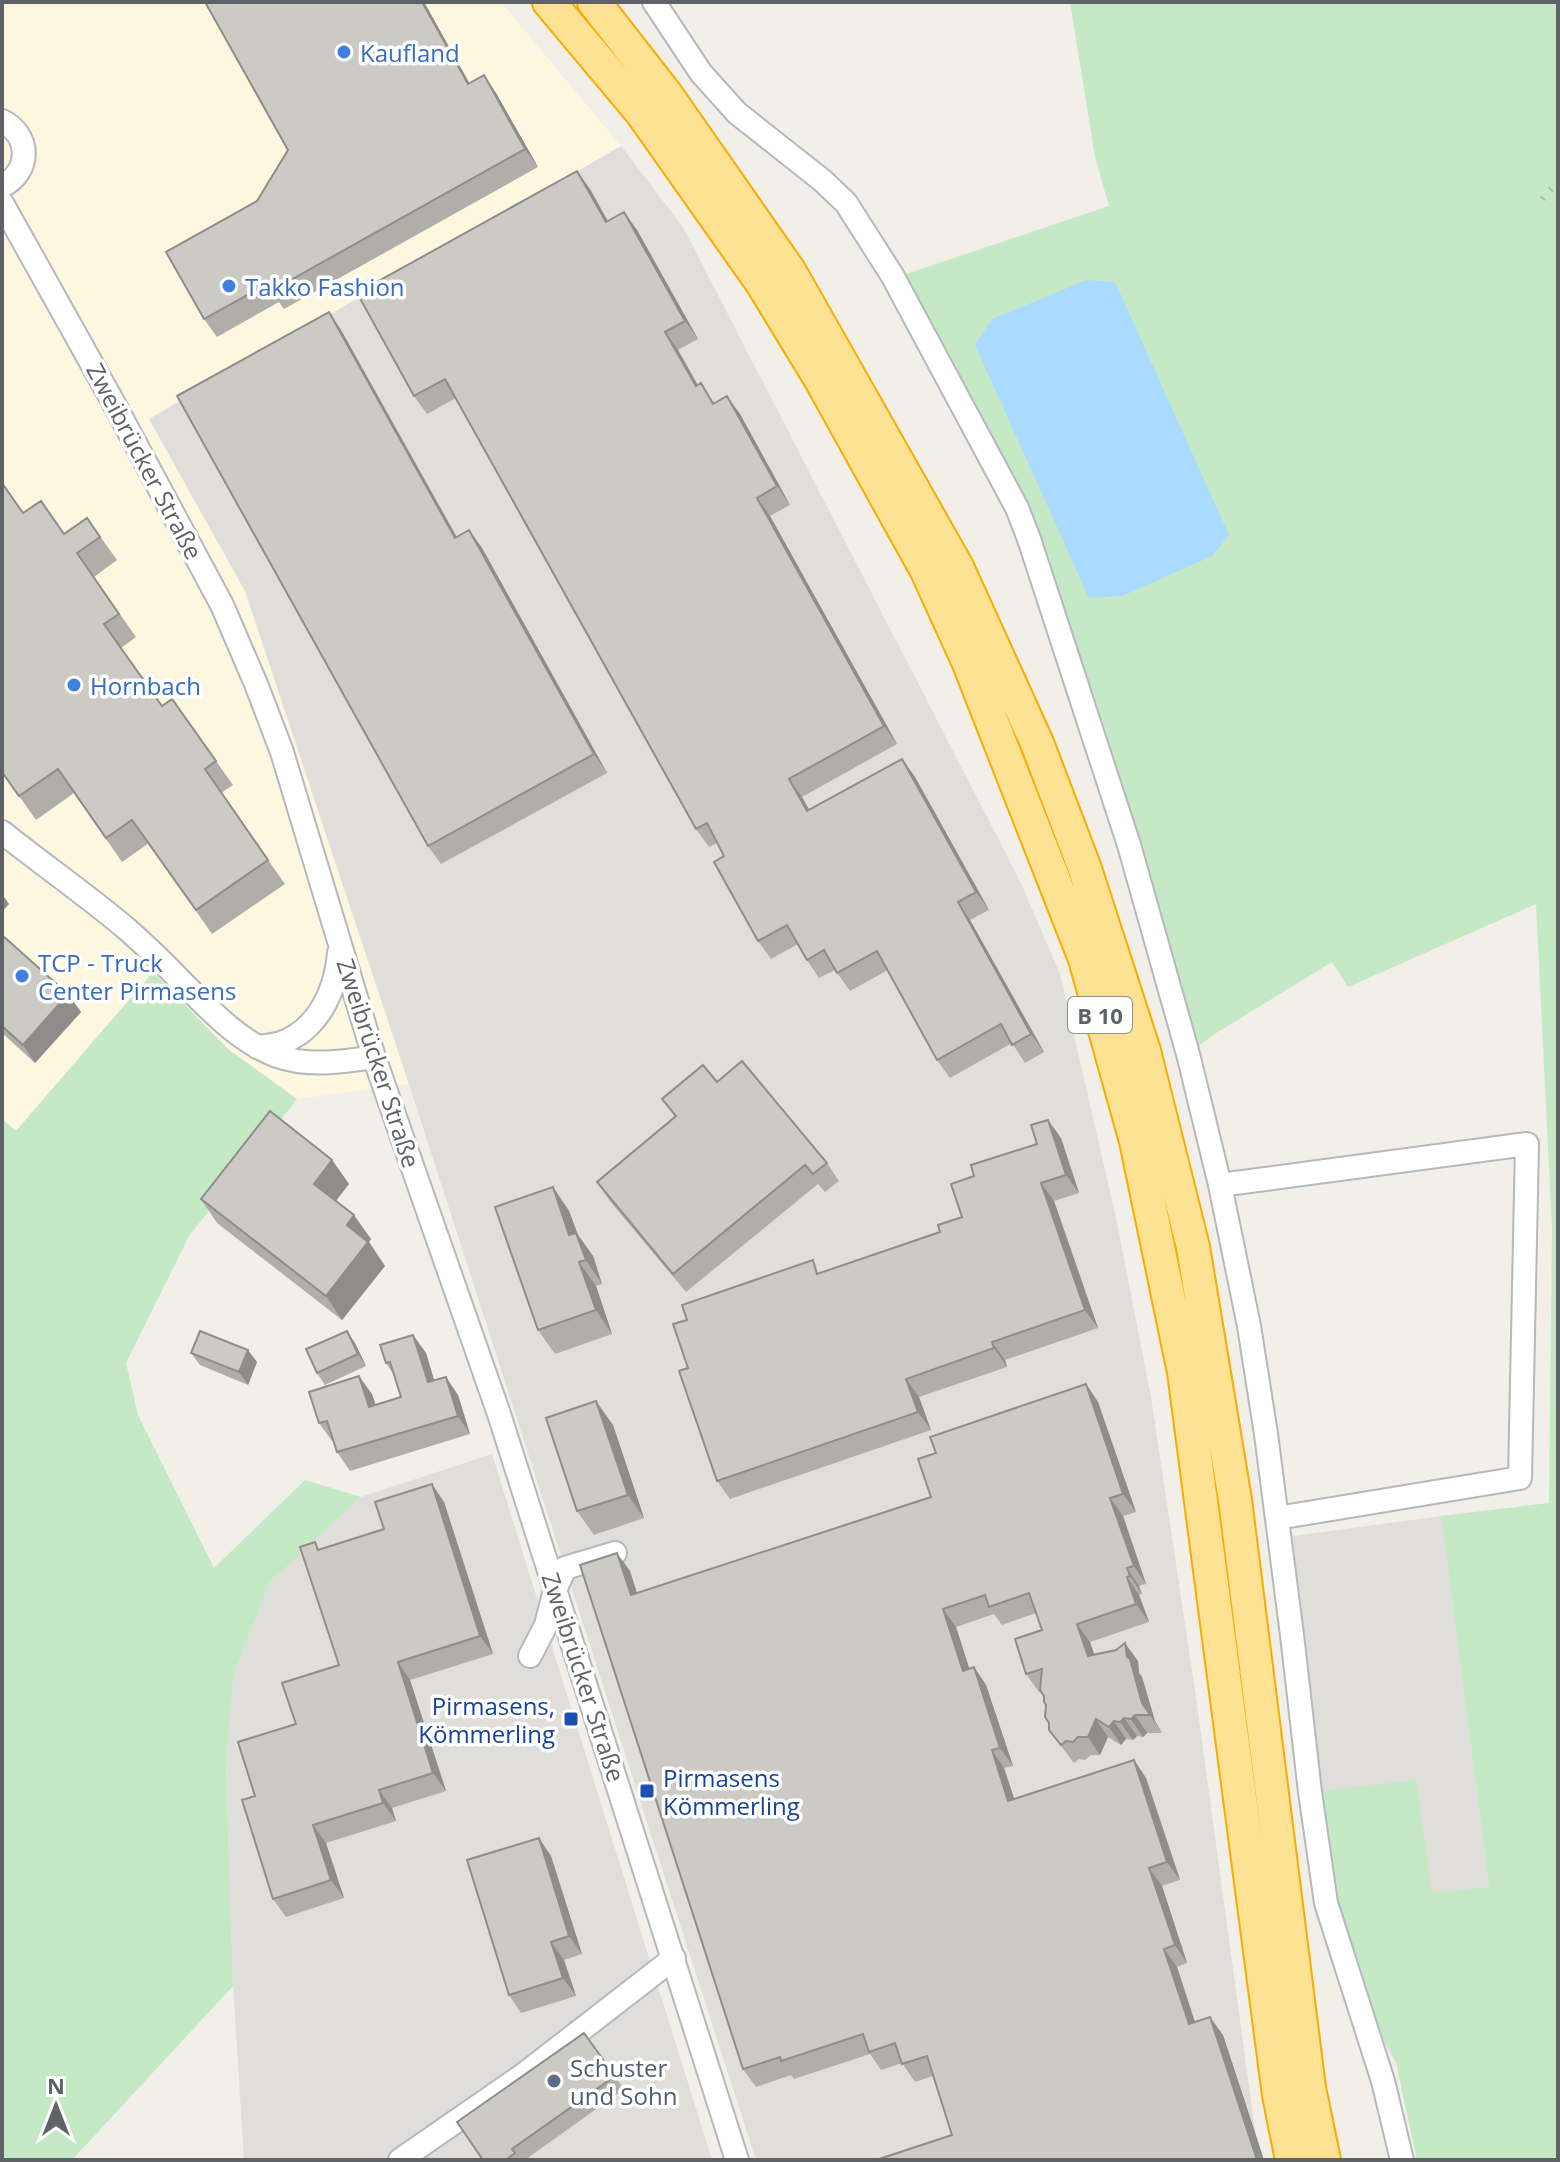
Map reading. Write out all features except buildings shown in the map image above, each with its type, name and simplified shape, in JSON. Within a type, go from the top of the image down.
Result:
[{"type":"highway","name":"B 10","points":[[549,2],[642,113],[762,283],[821,380],[927,571],[968,661],[1085,959],[1136,1141],[1184,1372],[1279,2095],[1292,2160]]},
{"type":"highway","name":"B 10","points":[[594,2],[665,93],[790,272],[957,567],[1037,743],[1085,869],[1144,1051],[1193,1247],[1235,1500],[1309,2088],[1324,2160]]},
{"type":"street","points":[[654,2],[701,73],[737,113],[846,203],[892,275],[1017,508],[1129,845],[1188,1054],[1220,1185],[1249,1326],[1326,1903],[1383,2081],[1402,2160]]},
{"type":"street","points":[[2,121],[22,140],[24,160],[14,178],[2,186]]},
{"type":"street","name":"Zweibrücker Straße","points":[[2,203],[222,605],[282,752],[374,1057],[499,1414],[737,2160]]},
{"type":"street","points":[[2,832],[126,929],[235,1033],[257,1047],[280,1057],[307,1062],[374,1057]]},
{"type":"street","points":[[257,1047],[279,1044],[295,1036],[322,1010],[334,983],[339,943]]},
{"type":"street","points":[[1220,1185],[1527,1144],[1520,1478],[1277,1518]]},
{"type":"street","points":[[530,1656],[546,1625],[555,1590],[565,1568],[615,1553]]},
{"type":"street","points":[[400,2160],[523,2075],[674,1958]]},
{"type":"shaded area","points":[[2,2],[501,2],[621,146],[149,419],[245,591],[409,1084],[297,1099],[228,1049],[153,972],[16,1131],[2,1119]]},
{"type":"shaded area","points":[[621,146],[683,227],[1020,881],[1060,974],[1116,1218],[1151,1397],[1196,1697],[1259,2160],[756,2160],[409,1084],[245,591],[149,419]]},
{"type":"shaded area","points":[[492,1454],[712,2160],[244,2160],[233,1986],[226,1762],[234,1673],[270,1582],[361,1497]]},
{"type":"shaded area","points":[[1441,1516],[1489,1887],[1432,1894],[1310,1792],[1279,1538]]},
{"type":"green space","points":[[1070,2],[1558,2],[1558,2160],[1417,2160],[1396,2063],[1351,1982],[1310,1792],[1416,1780],[1432,1893],[1489,1887],[1441,1516],[1549,1503],[1552,1228],[1536,904],[1348,987],[1332,962],[1213,1035],[1188,1054],[1047,595],[894,278],[1109,206],[1095,157]]},
{"type":"green space","points":[[153,972],[228,1049],[297,1099],[189,1236],[126,1363],[138,1415],[214,1568],[305,1480],[361,1497],[270,1582],[234,1673],[226,1762],[233,1986],[72,2160],[2,2160],[2,1119],[16,1131]]},
{"type":"water","points":[[1087,280],[1115,282],[1229,535],[1212,556],[1122,596],[1089,598],[975,345],[992,319]]},
{"type":"railway","points":[[1542,199],[1558,182]]},
{"type":"place","name":"Kaufland","points":[[344,52]]},
{"type":"place","name":"Takko Fashion","points":[[229,286]]},
{"type":"place","name":"Hornbach","points":[[74,685]]},
{"type":"place","name":"TCP - Truck Center Pirmasens","points":[[22,976]]},
{"type":"place","name":"Pirmasens, Kömmerling","points":[[571,1719]]},
{"type":"place","name":"Pirmasens Kömmerling","points":[[647,1791]]},
{"type":"place","name":"Schuster und Sohn","points":[[554,2081]]}]
